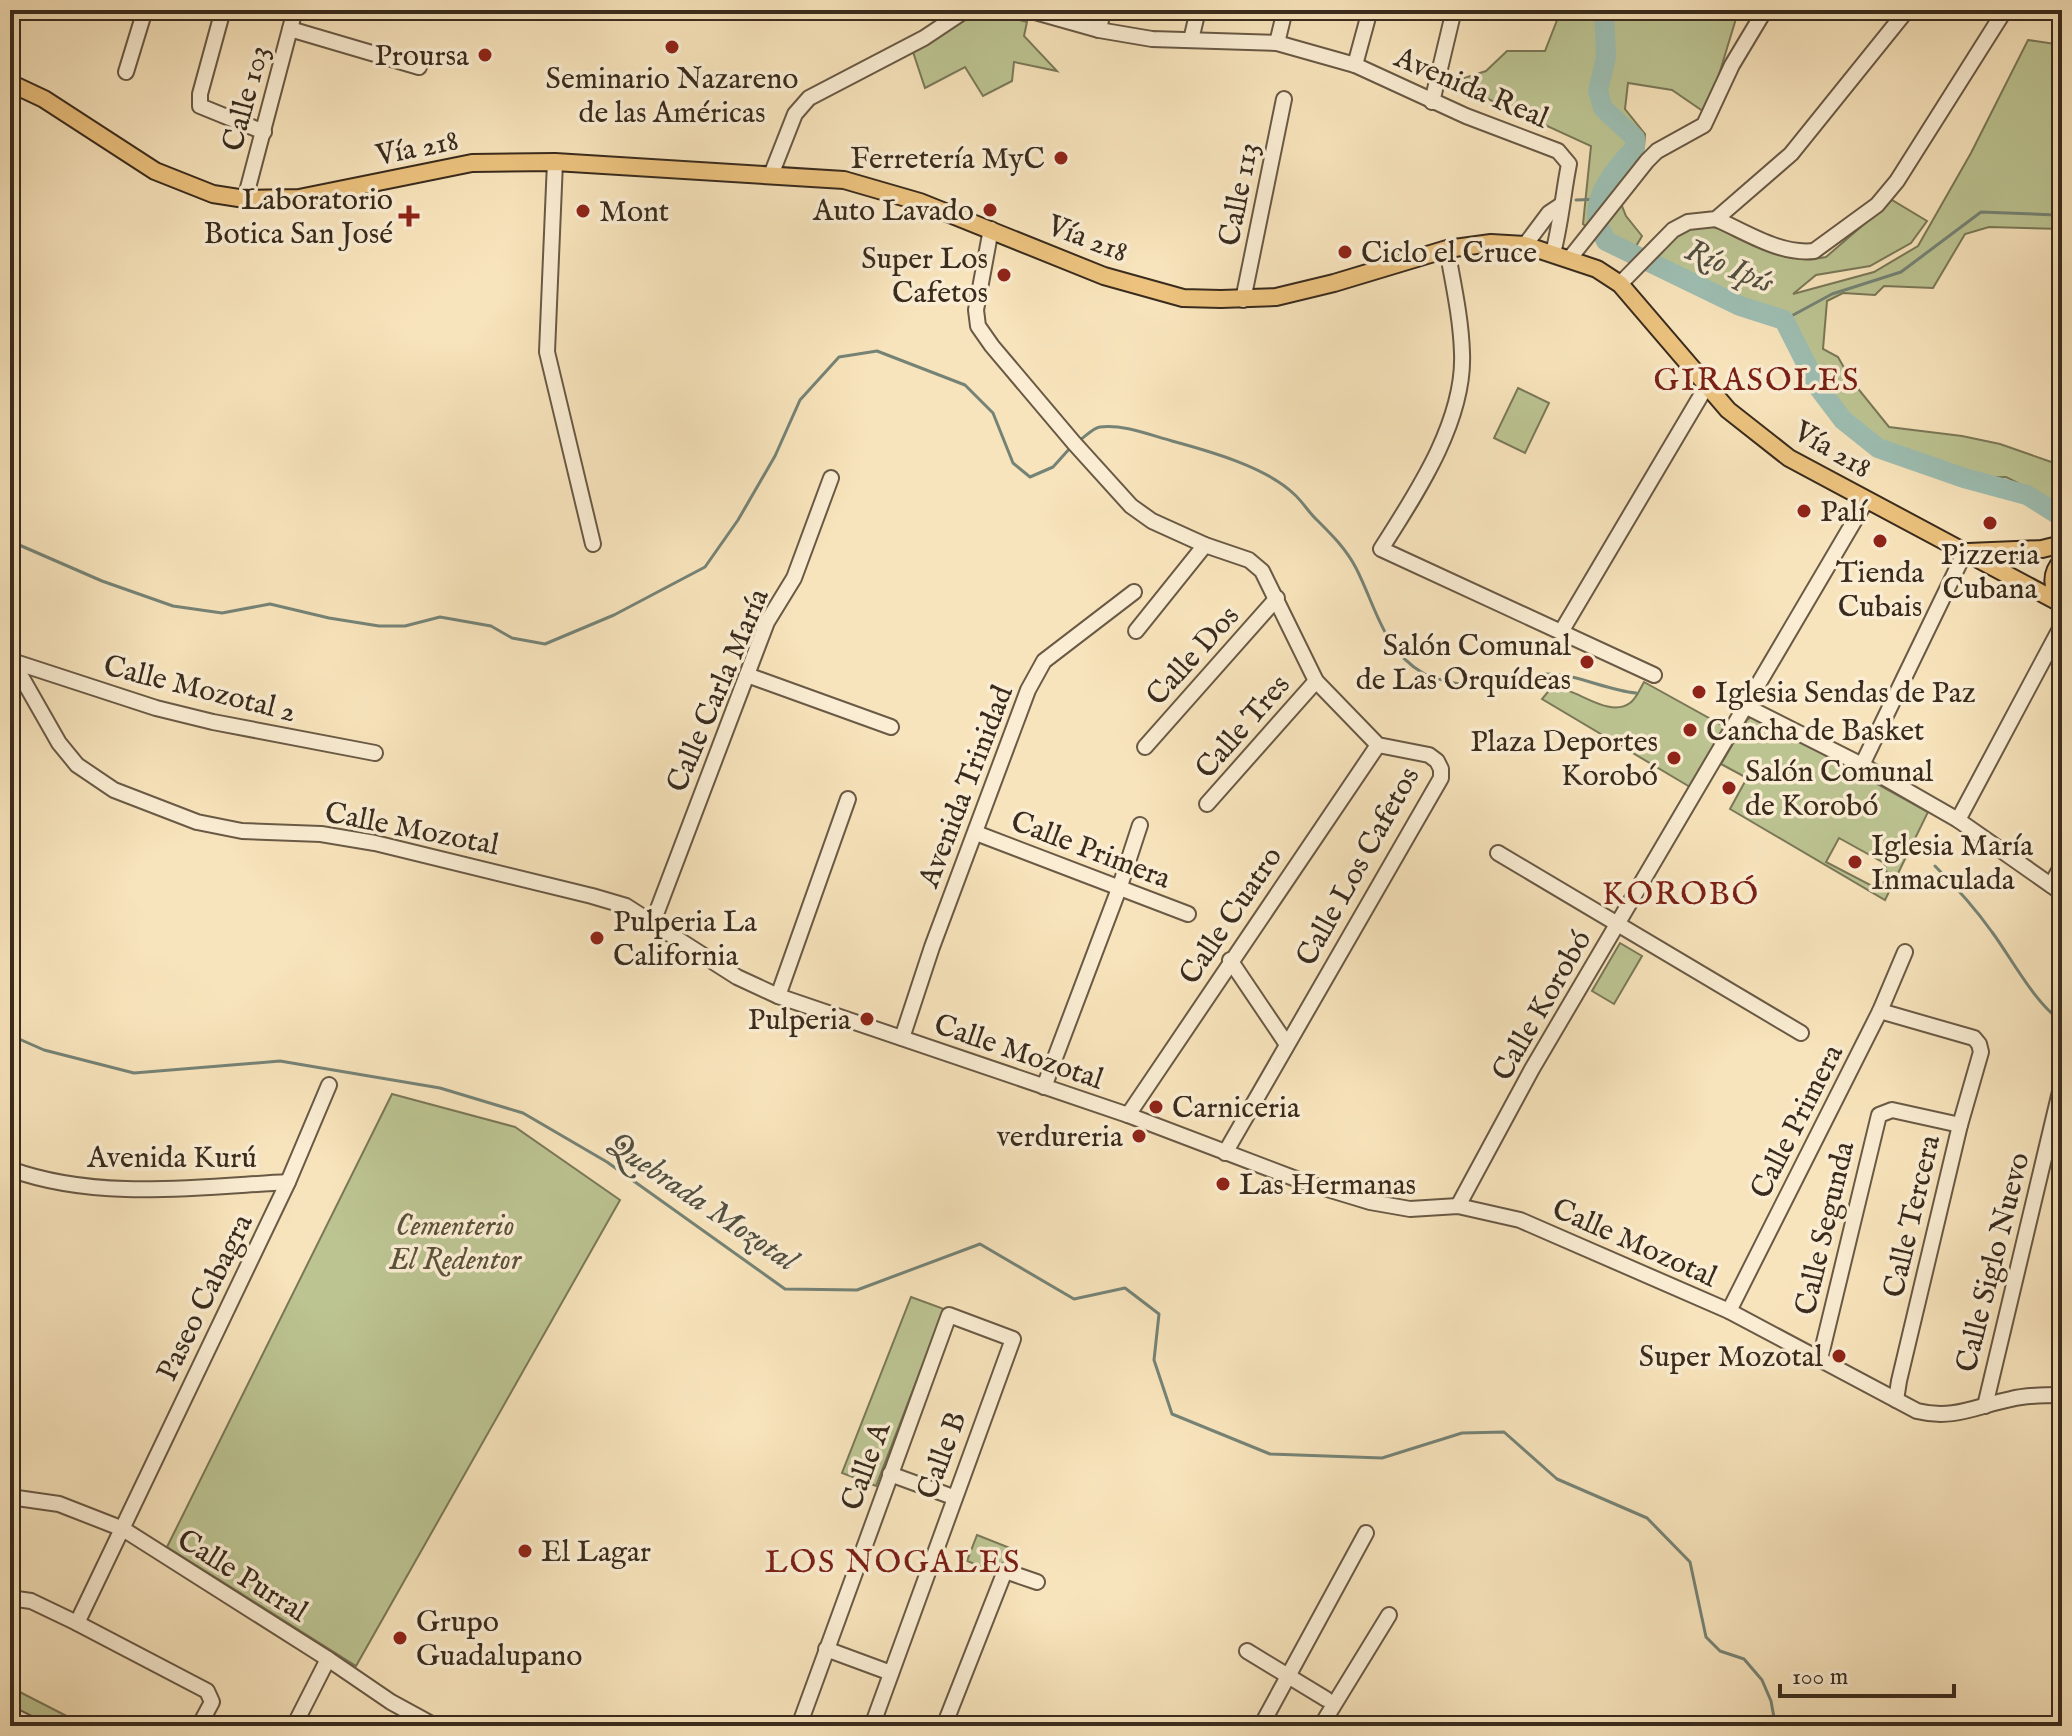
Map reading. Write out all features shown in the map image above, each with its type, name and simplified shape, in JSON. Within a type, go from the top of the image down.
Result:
[{"type":"main road","name":"Vía 218","points":[[10,83],[44,99],[155,171],[213,194],[245,199],[299,198],[472,163],[555,162],[844,180],[920,202],[1104,276],[1183,298],[1243,300],[1276,297],[1447,249],[1491,243],[1525,245],[1597,269],[1620,284],[1706,387],[1758,436],[1789,458],[2004,575],[2062,603]]},
{"type":"main road","points":[[1965,552],[2042,549],[2062,544]]},
{"type":"main road","points":[[2062,561],[2053,575],[2062,603]]},
{"type":"street","points":[[126,72],[145,10]]},
{"type":"street","points":[[223,10],[200,94],[200,106],[264,132]]},
{"type":"street","name":"Calle 103","points":[[245,199],[295,10]]},
{"type":"street","points":[[771,175],[795,114],[809,98],[924,38],[966,10]]},
{"type":"street","name":"Avenida Real","points":[[1028,10],[1099,30],[1152,39],[1277,43],[1355,65],[1432,102],[1558,151],[1569,164],[1561,205],[1562,256]]},
{"type":"street","points":[[1099,30],[1103,10]]},
{"type":"street","points":[[1191,40],[1198,10]]},
{"type":"street","points":[[1277,43],[1285,10]]},
{"type":"street","points":[[1355,65],[1370,10]]},
{"type":"street","points":[[1432,102],[1454,10]]},
{"type":"street","points":[[1562,256],[1590,234],[1657,151],[1704,125],[1732,65],[1765,10]]},
{"type":"street","points":[[1716,219],[1791,154],[1907,10]]},
{"type":"street","points":[[1620,284],[1673,230],[1688,222],[1716,219],[1782,248],[1802,253],[1814,251],[1877,205],[1897,181],[2005,10]]},
{"type":"street","points":[[290,29],[419,67]]},
{"type":"street","name":"Calle 113","points":[[1243,300],[1284,99]]},
{"type":"street","points":[[555,162],[547,352],[593,544]]},
{"type":"street","points":[[1525,245],[1549,213],[1561,205]]},
{"type":"street","name":"Calle Los Cafetos","points":[[991,229],[977,296],[978,326],[1074,443],[1131,506],[1152,521],[1205,545],[1249,560],[1262,571],[1316,681],[1378,745],[1429,755],[1441,769],[1441,778],[1225,1153]]},
{"type":"street","points":[[1447,249],[1463,355],[1457,391],[1449,424],[1427,473],[1381,549],[1654,675]]},
{"type":"street","points":[[1561,632],[1706,387]]},
{"type":"street","name":"Calle Carla María","points":[[653,922],[767,622],[794,578],[831,478]]},
{"type":"street","name":"Calle Korobó","points":[[1458,1206],[1532,1069],[1866,501]]},
{"type":"street","points":[[1136,631],[1205,545]]},
{"type":"street","points":[[1862,765],[1965,552]]},
{"type":"street","name":"Avenida Trinidad","points":[[902,1038],[932,947],[1028,690],[1044,661],[1134,592]]},
{"type":"street","name":"Calle Dos","points":[[1145,747],[1277,598]]},
{"type":"street","points":[[1958,820],[2062,625]]},
{"type":"street","name":"Calle Mozotal 2","points":[[12,660],[156,708],[375,753]]},
{"type":"street","name":"Calle Mozotal","points":[[12,660],[59,743],[77,765],[114,790],[197,822],[242,831],[321,834],[435,856],[626,906],[737,977],[778,996],[1128,1115],[1225,1153],[1370,1202],[1410,1209],[1458,1206],[1520,1220],[1729,1311],[1917,1411],[1937,1416],[1957,1414],[2013,1398],[2062,1395]]},
{"type":"street","points":[[747,675],[891,727]]},
{"type":"street","name":"Calle Tres","points":[[1207,804],[1316,681]]},
{"type":"street","points":[[1747,707],[1862,765],[1958,820],[2057,889],[2062,865]]},
{"type":"street","name":"Calle Cuatro","points":[[1128,1115],[1378,745]]},
{"type":"street","points":[[778,996],[848,799]]},
{"type":"street","points":[[1044,1087],[1140,825]]},
{"type":"street","name":"Calle Primera","points":[[976,833],[1188,914]]},
{"type":"street","points":[[1498,853],[1801,1033]]},
{"type":"street","name":"Calle Primera","points":[[1729,1311],[1880,1011],[1905,952]]},
{"type":"street","points":[[1230,960],[1286,1043]]},
{"type":"street","name":"Calle Tercera","points":[[1880,1011],[1967,1035],[1979,1044],[1981,1052],[1960,1125],[1896,1400]]},
{"type":"street","name":"Calle Siglo Nuevo","points":[[1985,1406],[2056,1137],[2062,1083]]},
{"type":"street","name":"Paseo Cabagra","points":[[123,1529],[288,1182],[329,1085]]},
{"type":"street","name":"Calle Segunda","points":[[1820,1359],[1876,1122],[1883,1111],[1892,1110],[1960,1125]]},
{"type":"street","name":"Avenida Kurú","points":[[10,1169],[31,1177],[107,1188],[189,1188],[288,1182]]},
{"type":"street","name":"Calle B","points":[[872,1726],[1013,1339],[949,1315]]},
{"type":"street","name":"Calle A","points":[[799,1726],[949,1315]]},
{"type":"street","points":[[890,1474],[953,1497]]},
{"type":"street","name":"Calle Purral","points":[[10,1497],[59,1504],[123,1529],[391,1702],[435,1726]]},
{"type":"street","points":[[77,1623],[123,1529]]},
{"type":"street","points":[[1261,1726],[1366,1533]]},
{"type":"street","points":[[944,1726],[1005,1571],[1037,1582]]},
{"type":"street","points":[[10,1598],[31,1601],[207,1691],[212,1702],[199,1726]]},
{"type":"street","points":[[1321,1726],[1389,1615]]},
{"type":"street","points":[[826,1649],[891,1673]]},
{"type":"street","points":[[1247,1651],[1326,1699]]},
{"type":"street","points":[[294,1726],[328,1659]]},
{"type":"street","points":[[10,1714],[34,1726]]},
{"type":"green space","points":[[976,10],[999,10],[999,14],[1027,22],[1024,36],[1057,71],[1014,62],[1012,81],[983,96],[965,67],[925,88],[913,52]]},
{"type":"green space","points":[[1561,10],[1738,12],[1707,114],[1672,90],[1628,83],[1625,109],[1645,134],[1644,147],[1618,196],[1626,216],[1642,236],[1628,260],[1583,224],[1591,146],[1486,98],[1458,80],[1486,71],[1507,51],[1545,51]]},
{"type":"green space","points":[[2028,40],[2062,45],[2062,229],[1989,227],[1965,234],[1933,288],[1884,286],[1875,295],[1843,293],[1827,301],[1823,349],[1838,357],[1851,380],[1889,427],[2000,444],[2062,467],[2062,509],[2006,477],[1964,478],[1878,448],[1843,420],[1818,387],[1805,352],[1777,323],[1747,315],[1678,279],[1646,269],[1655,260],[1652,258],[1673,239],[1686,229],[1697,226],[1721,229],[1787,256],[1810,259],[1826,257],[1892,200],[1927,221],[1911,243],[1870,266],[1816,275],[1793,294],[1874,272],[1918,246],[1971,153]]},
{"type":"green space","points":[[1518,388],[1549,403],[1525,453],[1494,438]]},
{"type":"green space","points":[[1644,682],[1725,727],[1690,787],[1542,699],[1552,687],[1602,705],[1621,707],[1632,701]]},
{"type":"green space","points":[[1756,717],[1928,812],[1885,900],[1730,809],[1747,778],[1721,764],[1747,720]],"holes":[[[1839,838],[1884,863],[1889,880],[1872,886],[1826,862]]]},
{"type":"green space","points":[[1620,943],[1642,956],[1614,1004],[1592,991]]},
{"type":"green space","name":"Cementerio El Redentor","points":[[392,1094],[515,1127],[620,1200],[356,1666],[167,1547]]},
{"type":"green space","points":[[911,1297],[944,1309],[876,1486],[842,1473]]},
{"type":"green space","points":[[977,1535],[1010,1548],[1000,1574],[967,1561]]},
{"type":"green space","points":[[10,1687],[86,1726],[50,1726],[10,1706]]},
{"type":"waterway","name":"Río Ipís","points":[[1604,10],[1606,57],[1598,91],[1603,108],[1635,138],[1635,148],[1614,172],[1599,202],[1598,223],[1606,241],[1740,306],[1784,320],[1818,387],[1843,420],[1878,448],[1964,478],[2027,495],[2062,517]]},
{"type":"waterway","points":[[1576,200],[1601,199]]},
{"type":"waterway","points":[[1784,320],[1832,294],[1901,272],[1981,212],[2056,215],[2062,212]]},
{"type":"waterway","points":[[10,541],[102,581],[173,606],[222,613],[270,604],[379,626],[405,626],[440,617],[491,626],[512,638],[545,644],[614,615],[705,567],[738,520],[775,456],[800,400],[839,357],[877,351],[965,385],[993,413],[1013,463],[1030,477],[1053,467],[1071,447]]},
{"type":"waterway","points":[[1080,440],[1100,427],[1127,429],[1236,461],[1282,484],[1348,555],[1389,640],[1398,652],[1429,676],[1493,688],[1506,687],[1541,675],[1558,675],[1636,693]]},
{"type":"waterway","points":[[1935,866],[1979,915],[2043,1005],[2062,1021]]},
{"type":"waterway","name":"Quebrada Mozotal","points":[[10,1035],[44,1050],[134,1073],[280,1061],[440,1088],[523,1113],[607,1162],[785,1289],[857,1290],[980,1244],[1074,1299],[1125,1288],[1159,1314],[1154,1360],[1172,1414],[1270,1454],[1382,1458],[1462,1433],[1504,1432],[1557,1479],[1647,1518],[1690,1562],[1706,1637],[1720,1651],[1744,1659],[1762,1680],[1771,1701],[1773,1726]]},
{"type":"place","name":"Seminario Nazareno de las Américas","points":[[672,47]]},
{"type":"place","name":"Proursa","points":[[485,55]]},
{"type":"place","name":"Ferretería MyC","points":[[1061,158]]},
{"type":"place","name":"Auto Lavado","points":[[990,210]]},
{"type":"place","name":"Mont","points":[[583,211]]},
{"type":"place","name":"Laboratorio Botica San José","points":[[409,216]]},
{"type":"place","name":"Ciclo el Cruce","points":[[1345,252]]},
{"type":"place","name":"Super Los Cafetos","points":[[1004,275]]},
{"type":"place","name":"Palí","points":[[1804,511]]},
{"type":"place","name":"Pizzeria Cubana","points":[[1990,523]]},
{"type":"place","name":"Tienda Cubais","points":[[1880,541]]},
{"type":"place","name":"Salón Comunal de Las Orquídeas","points":[[1587,662]]},
{"type":"place","name":"Iglesia Sendas de Paz","points":[[1699,692]]},
{"type":"place","name":"Cancha de Basket","points":[[1690,730]]},
{"type":"place","name":"Plaza Deportes Korobó","points":[[1674,758]]},
{"type":"place","name":"Salón Comunal de Korobó","points":[[1729,788]]},
{"type":"place","name":"Iglesia María Inmaculada","points":[[1855,862]]},
{"type":"place","name":"Pulperia La California","points":[[597,938]]},
{"type":"place","name":"Pulperia","points":[[867,1019]]},
{"type":"place","name":"Carniceria","points":[[1156,1107]]},
{"type":"place","name":"verdureria","points":[[1139,1136]]},
{"type":"place","name":"Las Hermanas","points":[[1223,1184]]},
{"type":"place","name":"Super Mozotal","points":[[1839,1356]]},
{"type":"place","name":"El Lagar","points":[[525,1551]]},
{"type":"place","name":"Grupo Guadalupano","points":[[400,1638]]},
{"type":"district","name":"GIRASOLES","points":[[1757,379]]},
{"type":"district","name":"KOROBÓ","points":[[1681,893]]},
{"type":"district","name":"LOS NOGALES","points":[[893,1561]]}]
